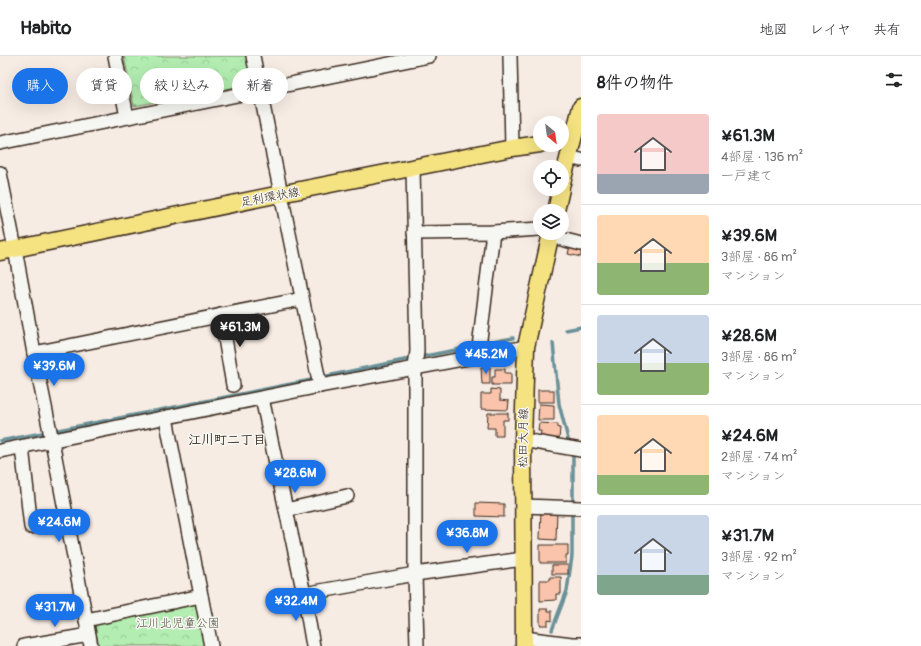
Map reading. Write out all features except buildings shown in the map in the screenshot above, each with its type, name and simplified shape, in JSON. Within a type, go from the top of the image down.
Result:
[{"type":"main road","points":[[571,151],[581,107]]},
{"type":"main road","name":"足利環状線","points":[[8,250],[280,194],[533,145]]},
{"type":"main road","name":"松田大月線","points":[[524,642],[523,440],[526,347],[546,240]]},
{"type":"street","points":[[115,56],[127,117]]},
{"type":"street","points":[[253,56],[255,68]]},
{"type":"street","points":[[288,84],[429,56]]},
{"type":"street","points":[[510,56],[512,148]]},
{"type":"street","points":[[0,143],[232,96]]},
{"type":"street","points":[[263,104],[319,380]]},
{"type":"street","points":[[413,169],[416,361],[415,574],[417,646]]},
{"type":"street","points":[[0,173],[8,250],[34,353],[90,640],[24,646]]},
{"type":"street","points":[[480,348],[493,232]]},
{"type":"street","points":[[414,233],[533,233]]},
{"type":"street","points":[[569,240],[581,244]]},
{"type":"street","points":[[34,353],[302,299]]},
{"type":"street","points":[[221,315],[233,384]]},
{"type":"street","points":[[0,451],[22,447],[51,434],[166,418],[262,398],[319,380],[480,348],[526,347]]},
{"type":"street","points":[[262,398],[304,594],[313,646]]},
{"type":"street","points":[[166,418],[211,646]]},
{"type":"street","points":[[523,440],[581,450]]},
{"type":"street","points":[[22,447],[32,527],[67,520]]},
{"type":"street","points":[[286,510],[347,496]]},
{"type":"street","points":[[523,506],[581,508]]},
{"type":"street","points":[[304,594],[415,574],[523,559]]},
{"type":"street","points":[[86,620],[201,596]]},
{"type":"street","points":[[524,642],[581,644]]},
{"type":"green space","points":[[124,56],[248,56],[250,68],[232,68],[232,88],[224,89],[224,68],[140,68],[140,104],[145,104],[134,106],[132,96],[132,68],[126,68]]},
{"type":"green space","name":"江川北児童公園","points":[[199,601],[208,646],[99,646],[94,621]]},
{"type":"waterway","points":[[566,330],[581,327]]},
{"type":"waterway","points":[[482,344],[513,338]]},
{"type":"waterway","points":[[553,343],[559,404],[568,439]]},
{"type":"waterway","points":[[420,357],[476,346]]},
{"type":"waterway","points":[[322,377],[414,358]]},
{"type":"waterway","points":[[53,431],[316,379]]},
{"type":"waterway","points":[[0,441],[47,432]]},
{"type":"waterway","points":[[573,452],[573,501]]},
{"type":"waterway","points":[[552,630],[567,591],[572,556],[572,512]]},
{"type":"district","name":"江川町二丁目","points":[[227,439]]}]
